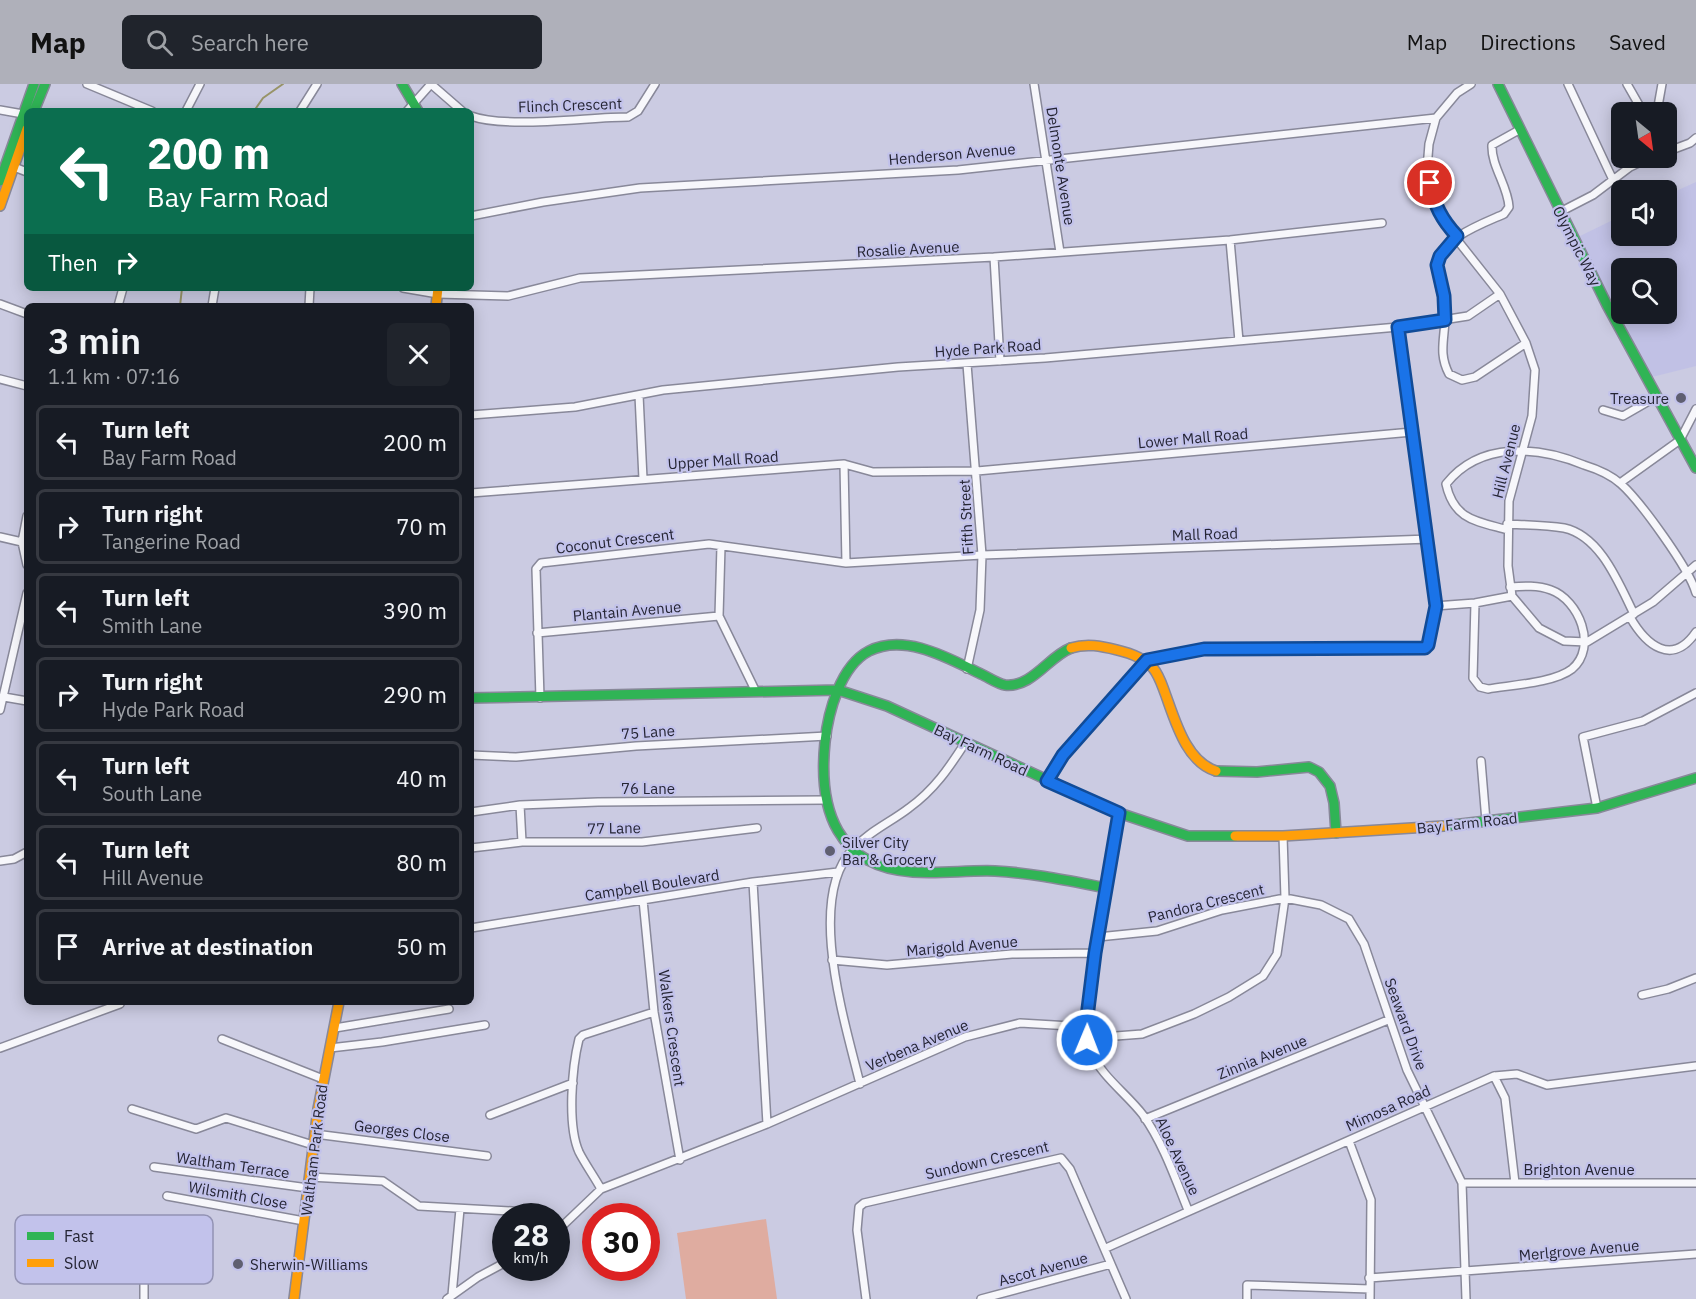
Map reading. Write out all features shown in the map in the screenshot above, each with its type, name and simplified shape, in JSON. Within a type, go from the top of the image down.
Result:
[{"type":"street","points":[[25,108],[34,84]]},
{"type":"street","points":[[35,108],[45,84]]},
{"type":"street","points":[[87,84],[145,108]]},
{"type":"street","points":[[188,108],[200,84]]},
{"type":"street","points":[[302,108],[317,84]]},
{"type":"street","points":[[402,84],[416,107],[431,84],[459,108]]},
{"type":"street","name":"Flinch Crescent","points":[[474,117],[482,121],[515,121],[628,117],[638,111],[655,84]]},
{"type":"street","name":"Delmonte Avenue","points":[[1034,84],[1060,252]]},
{"type":"street","points":[[1436,118],[1457,93],[1471,84]]},
{"type":"street","name":"Olympic Way","points":[[1498,84],[1560,212],[1656,397],[1696,468]]},
{"type":"street","points":[[1568,84],[1613,180],[1632,168]]},
{"type":"street","points":[[1627,84],[1637,102]]},
{"type":"street","points":[[1659,102],[1662,84]]},
{"type":"street","points":[[0,110],[23,114],[1,177]]},
{"type":"street","name":"Henderson Avenue","points":[[474,215],[543,202],[640,188],[958,170],[1046,158],[1436,118]]},
{"type":"street","name":"Hill Avenue","points":[[1436,118],[1429,144],[1427,169],[1432,196],[1443,222],[1457,236],[1500,294],[1526,343],[1535,369],[1532,416],[1509,501],[1508,527],[1512,596],[1539,628],[1564,641],[1587,642]]},
{"type":"street","points":[[1519,130],[1492,145],[1492,153],[1509,197],[1509,207],[1504,214],[1457,236],[1440,256],[1437,265],[1444,296],[1442,361],[1449,374],[1462,380],[1475,376],[1526,343]]},
{"type":"street","points":[[0,206],[24,138]]},
{"type":"street","points":[[1677,148],[1696,138]]},
{"type":"street","points":[[14,167],[24,171]]},
{"type":"street","points":[[1560,212],[1611,181]]},
{"type":"street","name":"Rosalie Avenue","points":[[438,291],[508,296],[580,278],[739,272],[994,257],[1230,240],[1382,223]]},
{"type":"street","points":[[1230,240],[1239,341]]},
{"type":"street","points":[[994,257],[1000,361]]},
{"type":"street","name":"Hyde Park Road","points":[[474,415],[575,407],[663,390],[898,367],[967,364],[1398,327],[1468,316],[1500,294]]},
{"type":"street","points":[[0,304],[24,313]]},
{"type":"street","points":[[1107,888],[998,871],[908,873],[868,861],[852,849],[831,819],[825,800],[827,736],[838,690],[850,667],[865,652],[886,645],[913,646],[1005,685],[1015,685],[1025,681],[1058,653],[1073,646],[1112,648],[1147,660],[1204,649],[1425,648],[1428,645],[1436,606],[1429,539],[1398,327]]},
{"type":"street","name":"Fifth Street","points":[[967,364],[982,555],[980,610],[967,669]]},
{"type":"street","points":[[0,379],[24,385]]},
{"type":"street","points":[[639,395],[643,479]]},
{"type":"street","points":[[1603,410],[1623,416],[1656,397]]},
{"type":"street","points":[[1620,483],[1680,440],[1696,409]]},
{"type":"street","name":"Lower Mall Road","points":[[977,471],[1412,432]]},
{"type":"street","points":[[1696,593],[1687,574],[1620,483],[1600,471],[1559,454],[1522,450],[1499,452],[1475,460],[1456,471],[1446,484],[1449,496],[1458,513],[1478,522],[1508,527],[1566,528],[1583,537],[1611,570],[1632,616],[1650,644],[1663,650],[1674,651],[1690,640],[1696,632]]},
{"type":"street","points":[[844,464],[846,563]]},
{"type":"street","name":"Upper Mall Road","points":[[474,493],[844,464],[873,472],[977,471]]},
{"type":"street","points":[[24,532],[22,542],[24,551]]},
{"type":"street","points":[[0,537],[22,542]]},
{"type":"street","name":"Mall Road","points":[[982,555],[1429,539]]},
{"type":"street","name":"Coconut Crescent","points":[[540,698],[536,569],[541,563],[709,544],[846,563],[982,555]]},
{"type":"street","points":[[721,546],[719,616],[756,692]]},
{"type":"street","points":[[1587,642],[1632,616],[1696,565]]},
{"type":"street","points":[[1475,603],[1473,678],[1480,687],[1498,687],[1562,675],[1573,668],[1582,657],[1587,642],[1584,628],[1574,612],[1553,590],[1534,586],[1510,587]]},
{"type":"street","points":[[1436,606],[1475,603],[1512,596]]},
{"type":"street","points":[[0,710],[24,607]]},
{"type":"street","name":"Plantain Avenue","points":[[537,633],[719,616]]},
{"type":"street","points":[[1047,781],[1063,755],[1147,660]]},
{"type":"street","points":[[1147,660],[1156,671],[1195,758],[1208,769],[1227,773],[1309,767],[1319,771],[1328,779],[1333,789],[1336,833]]},
{"type":"street","name":"Bay Farm Road","points":[[474,698],[838,690],[886,706],[1119,813],[1188,836],[1283,836],[1486,821],[1597,808],[1696,778]]},
{"type":"street","points":[[1597,808],[1583,737],[1643,721],[1696,693]]},
{"type":"street","points":[[4,697],[24,700]]},
{"type":"street","name":"75 Lane","points":[[474,755],[516,757],[636,746],[827,736]]},
{"type":"street","points":[[860,1084],[832,960],[831,911],[838,872],[852,849],[911,807],[940,782],[965,743]]},
{"type":"street","points":[[1481,761],[1486,821]]},
{"type":"street","name":"76 Lane","points":[[474,812],[520,805],[825,800]]},
{"type":"street","points":[[520,805],[522,842]]},
{"type":"street","name":"Aloe Avenue","points":[[1119,813],[1095,953],[1086,1032],[1089,1047],[1096,1061],[1145,1119],[1167,1160],[1188,1210]]},
{"type":"street","name":"77 Lane","points":[[474,849],[522,842],[642,842],[757,828]]},
{"type":"street","points":[[1283,836],[1285,898]]},
{"type":"street","points":[[0,861],[14,859],[24,854]]},
{"type":"street","name":"Campbell Boulevard","points":[[474,928],[753,882],[838,872]]},
{"type":"street","points":[[753,882],[767,1124]]},
{"type":"street","name":"Pandora Crescent","points":[[1098,938],[1157,931],[1222,910],[1285,898]]},
{"type":"street","name":"Seaward Drive","points":[[1285,898],[1321,904],[1349,919],[1364,944],[1388,1020],[1407,1070],[1462,1183],[1467,1299]]},
{"type":"street","name":"Verbena Avenue","points":[[570,1218],[600,1189],[680,1160],[767,1124],[965,1037],[1020,1023],[1071,1026],[1100,1038],[1142,1034],[1220,1002],[1263,976],[1277,954],[1285,898]]},
{"type":"street","name":"Walkers Crescent","points":[[643,900],[654,1012],[680,1160]]},
{"type":"street","name":"Marigold Avenue","points":[[832,960],[887,965],[1012,954],[1095,953]]},
{"type":"street","points":[[1642,995],[1668,990],[1696,978]]},
{"type":"street","points":[[0,1048],[117,1005]]},
{"type":"street","name":"Waltham Park Road","points":[[294,1299],[313,1145],[323,1079],[339,1005]]},
{"type":"street","points":[[335,1028],[448,1009]]},
{"type":"street","points":[[600,1189],[579,1151],[575,1137],[573,1083],[578,1044],[583,1035],[654,1012]]},
{"type":"street","name":"Zinnia Avenue","points":[[1145,1119],[1388,1020]]},
{"type":"street","points":[[330,1048],[382,1042],[485,1024]]},
{"type":"street","points":[[222,1039],[323,1079]]},
{"type":"street","name":"Mimosa Road","points":[[1106,1248],[1494,1076],[1517,1074],[1547,1085],[1696,1066]]},
{"type":"street","points":[[1494,1076],[1505,1098],[1515,1183]]},
{"type":"street","points":[[490,1115],[573,1083]]},
{"type":"street","points":[[132,1110],[196,1129],[226,1118],[313,1145]]},
{"type":"street","name":"Georges Close","points":[[315,1134],[487,1156]]},
{"type":"street","points":[[1348,1141],[1371,1200],[1370,1299]]},
{"type":"street","name":"Sundown Crescent","points":[[866,1299],[857,1230],[859,1207],[875,1199],[1061,1158],[1070,1169],[1106,1248],[1126,1299]]},
{"type":"street","name":"Waltham Terrace","points":[[154,1167],[308,1188]]},
{"type":"street","points":[[310,1177],[383,1181],[419,1206],[492,1210]]},
{"type":"street","name":"Brighton Avenue","points":[[1462,1183],[1696,1183]]},
{"type":"street","name":"Wilsmith Close","points":[[167,1196],[304,1221]]},
{"type":"street","points":[[450,1297],[460,1209]]},
{"type":"street","name":"Merlgrove Avenue","points":[[1369,1278],[1465,1273],[1696,1254]]},
{"type":"street","name":"Ascot Avenue","points":[[981,1299],[1111,1264]]},
{"type":"street","points":[[450,1297],[492,1270]]},
{"type":"street","points":[[1247,1299],[1247,1285],[1370,1289]]},
{"type":"shaded area","points":[[1696,182],[1696,366],[1652,377],[1624,324],[1677,324],[1677,258],[1611,258],[1611,299],[1578,237],[1611,221],[1611,246],[1677,246],[1677,191]]},
{"type":"shaded area","points":[[766,1219],[777,1299],[686,1299],[677,1233]]},
{"type":"waterway","points":[[256,108],[263,98],[283,84]]},
{"type":"waterway","points":[[180,303],[182,291]]},
{"type":"traffic: fast","points":[[26,108],[34,84]]},
{"type":"traffic: fast","points":[[35,108],[45,84]]},
{"type":"traffic: fast","points":[[402,84],[416,108]]},
{"type":"traffic: fast","points":[[1498,84],[1607,305],[1696,468]]},
{"type":"traffic: fast","points":[[0,181],[24,113]]},
{"type":"traffic: fast","points":[[1071,648],[1032,677],[1015,685],[996,682],[955,661],[912,646],[883,646],[869,651],[850,667],[837,691],[825,742],[825,790],[830,812],[838,831],[850,847],[866,859],[887,868],[913,872],[1009,872],[1107,888]]},
{"type":"traffic: fast","points":[[474,698],[838,690],[887,706],[1119,813],[1188,836],[1235,836]]},
{"type":"traffic: fast","points":[[1216,771],[1257,772],[1309,767],[1319,772],[1330,786],[1334,803],[1336,833]]},
{"type":"traffic: fast","points":[[1444,826],[1597,808],[1696,778]]},
{"type":"traffic: slow","points":[[0,206],[24,138]]},
{"type":"traffic: slow","points":[[436,303],[438,291]]},
{"type":"traffic: slow","points":[[1071,648],[1088,645],[1105,647],[1132,654],[1149,664],[1159,677],[1189,749],[1197,759],[1216,771]]},
{"type":"traffic: slow","points":[[1235,836],[1283,836],[1444,826]]},
{"type":"traffic: slow","points":[[294,1299],[318,1109],[338,1005]]},
{"type":"place","name":"Treasure","points":[[1681,398]]},
{"type":"place","name":"Silver City Bar & Grocery","points":[[830,851]]},
{"type":"place","name":"Sherwin-Williams","points":[[238,1264]]},
{"type":"route","points":[[1087,1040],[1087,1017],[1095,953],[1119,813],[1047,781],[1063,755],[1099,712],[1147,660],[1167,655],[1204,649],[1425,648],[1428,645],[1436,606],[1429,539],[1398,327],[1445,320],[1444,296],[1437,265],[1440,256],[1457,236],[1443,222],[1432,196],[1430,183]]}]
